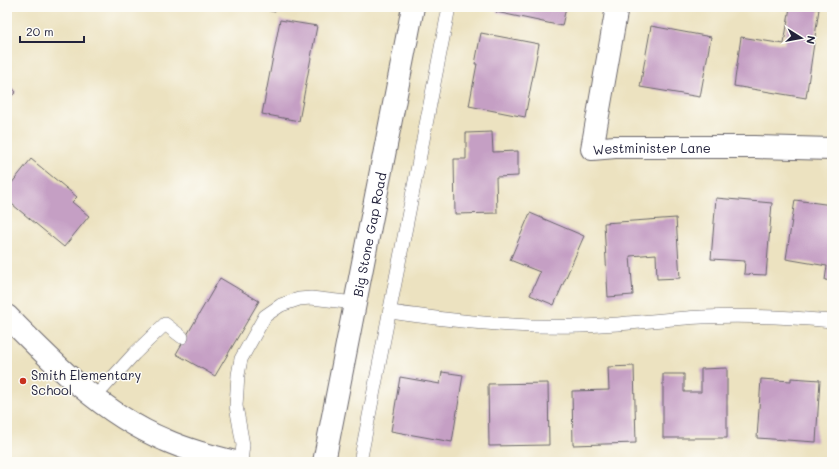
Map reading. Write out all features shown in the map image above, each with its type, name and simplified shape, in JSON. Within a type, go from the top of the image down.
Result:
[{"type":"street","name":"Big Stone Gap Road","points":[[324,462],[413,7]]},
{"type":"street","name":"Westminister Lane","points":[[617,7],[592,149],[615,147],[754,147],[832,149]]},
{"type":"street","points":[[7,316],[79,385],[125,419],[164,440],[210,456],[235,462]]},
{"type":"lane","points":[[360,462],[391,312],[449,7]]},
{"type":"lane","points":[[241,462],[243,445],[236,406],[238,375],[241,359],[265,316],[281,305],[299,299],[311,298],[355,302]]},
{"type":"lane","points":[[391,312],[462,322],[518,325],[582,326],[704,317],[781,316],[832,321]]},
{"type":"lane","points":[[95,397],[164,324],[182,337]]},
{"type":"building","points":[[253,7],[276,7],[275,12]]},
{"type":"building","points":[[497,7],[566,7],[562,26],[496,12]]},
{"type":"building","points":[[790,7],[819,9],[806,98],[734,86],[741,37],[784,44]]},
{"type":"building","points":[[280,20],[317,26],[299,121],[262,114]]},
{"type":"building","points":[[651,26],[711,37],[700,97],[640,87]]},
{"type":"building","points":[[481,33],[539,44],[525,117],[469,106]]},
{"type":"building","points":[[7,82],[16,92],[7,100]]},
{"type":"building","points":[[492,132],[493,152],[518,151],[518,176],[496,177],[497,213],[455,214],[454,159],[466,159],[466,133]]},
{"type":"building","points":[[31,159],[77,197],[72,202],[89,216],[64,247],[7,200],[7,189]]},
{"type":"building","points":[[716,198],[772,203],[766,275],[744,274],[745,261],[711,259]]},
{"type":"building","points":[[795,200],[832,205],[832,281],[825,280],[827,266],[786,259]]},
{"type":"building","points":[[530,213],[584,236],[554,305],[530,295],[540,272],[510,260]]},
{"type":"building","points":[[676,218],[680,278],[657,279],[656,254],[630,256],[633,295],[608,297],[604,223]]},
{"type":"building","points":[[220,278],[259,301],[215,376],[176,354]]},
{"type":"building","points":[[634,366],[636,443],[573,445],[572,391],[609,390],[608,367]]},
{"type":"building","points":[[727,368],[727,438],[663,438],[663,374],[684,374],[684,392],[701,392],[701,369]]},
{"type":"building","points":[[442,372],[463,375],[452,442],[391,431],[400,377],[440,384]]},
{"type":"building","points":[[791,378],[820,380],[816,442],[757,438],[761,379],[791,381]]},
{"type":"building","points":[[548,383],[549,445],[489,446],[488,384]]},
{"type":"place","name":"Smith Elementary School","points":[[23,381]]}]
